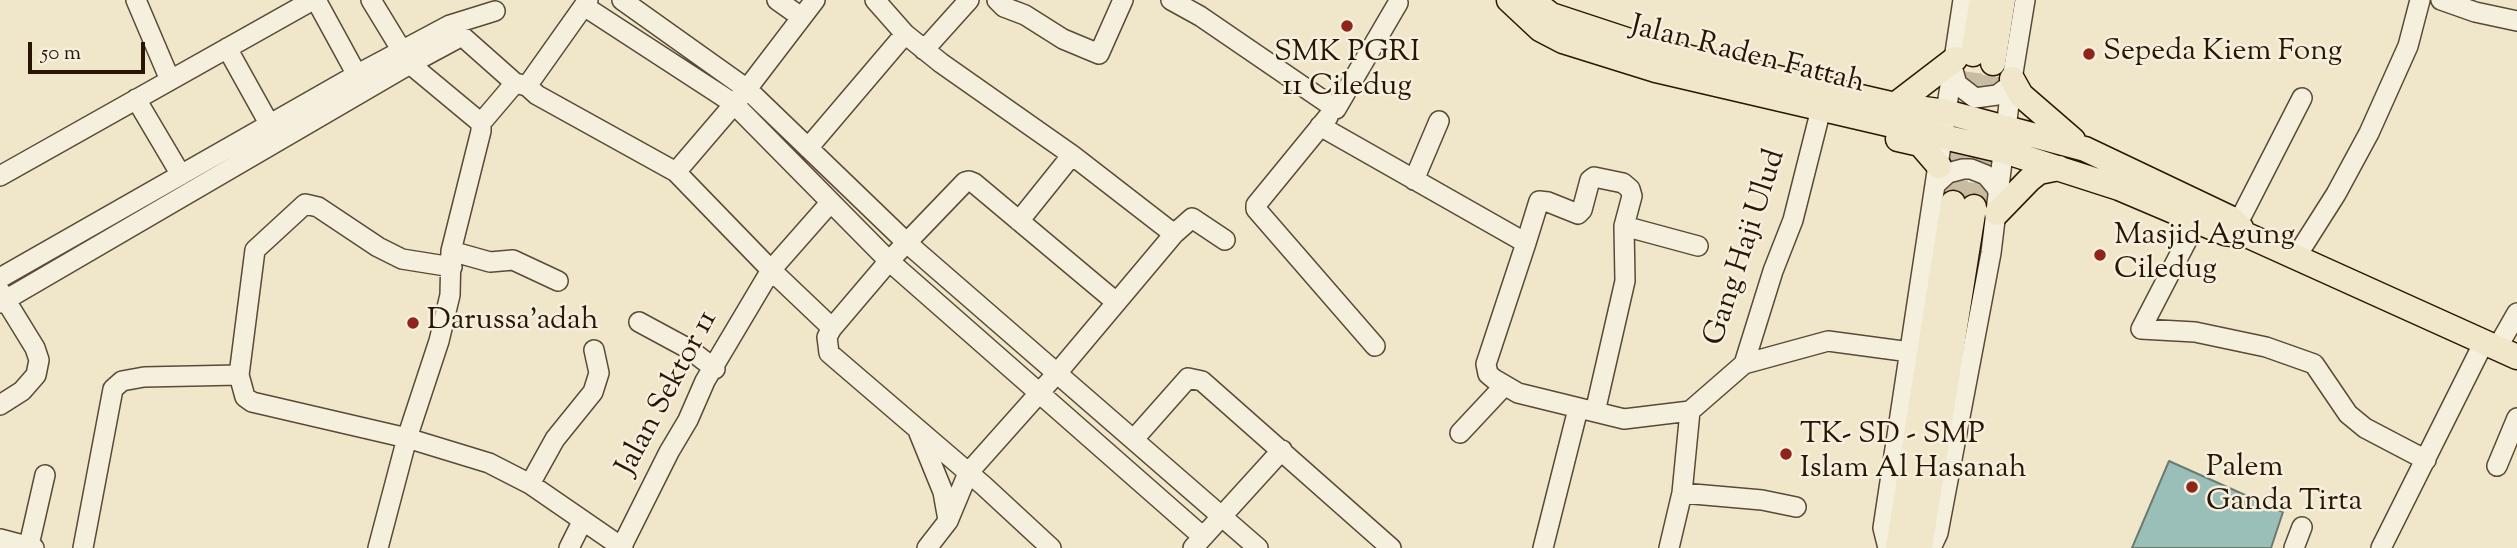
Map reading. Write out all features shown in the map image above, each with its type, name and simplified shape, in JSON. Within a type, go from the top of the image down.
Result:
[{"type":"main road","name":"Jalan Raden Fattah","points":[[1509,0],[1540,29],[1563,41],[1658,61],[1947,113],[2005,139]]},
{"type":"main road","name":"Jalan Raden Fattah","points":[[1532,0],[1551,15],[1658,61],[1821,109],[1943,137],[2005,139]]},
{"type":"main road","points":[[1968,61],[1982,0]]},
{"type":"main road","points":[[1895,105],[1968,61],[2003,0]]},
{"type":"main road","points":[[2012,79],[2021,95],[2053,125],[2085,149],[2230,218],[2243,230],[2296,257],[2499,349]]},
{"type":"main road","points":[[1853,116],[1870,133],[1920,144],[1938,175]]},
{"type":"main road","points":[[2005,139],[2085,149]]},
{"type":"main road","points":[[2005,139],[2059,167],[2119,188],[2225,233],[2243,230]]},
{"type":"main road","points":[[1898,548],[1981,204],[2029,180],[2039,172],[2059,167]]},
{"type":"main road","points":[[1920,548],[1981,204]]},
{"type":"street","points":[[136,0],[170,80]]},
{"type":"street","points":[[0,176],[314,0],[361,82]]},
{"type":"street","points":[[371,0],[406,57],[481,123]]},
{"type":"street","points":[[622,0],[747,89],[907,243],[1258,548]]},
{"type":"street","points":[[777,0],[801,17]]},
{"type":"street","points":[[677,172],[747,89],[815,0]]},
{"type":"street","points":[[875,0],[905,34],[924,50],[1072,155],[1174,234]]},
{"type":"street","points":[[924,50],[969,0]]},
{"type":"street","points":[[997,0],[1004,7],[1025,15],[1063,39],[1099,54],[1123,0]]},
{"type":"street","points":[[1171,0],[1200,16],[1336,109]]},
{"type":"street","points":[[1888,548],[1883,528],[1943,137],[1947,113],[1968,61],[1963,0]]},
{"type":"street","points":[[1931,548],[1938,533],[1981,204],[2005,139],[2025,0]]},
{"type":"street","points":[[2296,257],[2336,194],[2368,133],[2408,46],[2420,0]]},
{"type":"street","points":[[2441,0],[2475,12],[2517,21]]},
{"type":"street","points":[[1374,346],[1256,209],[1256,205],[1336,109],[1397,1]]},
{"type":"street","points":[[379,548],[407,438],[439,341],[450,295],[452,259],[481,123],[521,85],[586,3],[733,103],[889,261],[1198,542],[1282,450]]},
{"type":"street","points":[[0,405],[22,391],[36,375],[39,360],[2,298],[361,82],[495,11]]},
{"type":"street","points":[[456,31],[521,85],[677,172],[771,270],[832,328]]},
{"type":"street","points":[[808,148],[905,34]]},
{"type":"street","points":[[227,48],[275,133]]},
{"type":"street","points":[[1968,61],[1958,84],[1968,95],[1990,98],[1997,95],[2012,79]]},
{"type":"street","points":[[2243,230],[2302,98]]},
{"type":"street","points":[[136,99],[181,175]]},
{"type":"street","name":"Gang Haji Ulud","points":[[1690,411],[1744,364],[1773,271],[1793,220],[1821,109]]},
{"type":"street","points":[[1414,180],[1439,121]]},
{"type":"street","points":[[1320,126],[1525,241]]},
{"type":"street","points":[[0,278],[181,175],[275,133]]},
{"type":"street","points":[[1019,221],[1072,155]]},
{"type":"street","points":[[1938,175],[1971,169],[1986,175],[1996,187],[1981,204]]},
{"type":"street","points":[[1542,548],[1586,410],[1625,281],[1624,226],[1632,196],[1630,189],[1623,183],[1594,177],[1590,180],[1582,210],[1578,214],[1539,201],[1486,364],[1488,374],[1518,393],[1586,410],[1624,419],[1690,411],[1682,493],[1670,548]]},
{"type":"street","points":[[1051,548],[829,353],[826,342],[832,328],[889,261],[965,182],[969,181],[1116,302]]},
{"type":"street","name":"Jalan Sektor 11","points":[[622,548],[705,382],[771,270],[830,203]]},
{"type":"street","points":[[558,281],[513,260],[491,262],[402,259],[378,247],[318,207],[305,205],[256,250],[239,375],[245,397],[252,402],[407,438],[489,463],[530,484],[622,548]]},
{"type":"street","points":[[927,548],[948,521],[968,473],[1058,372],[1174,234],[1192,218],[1225,240]]},
{"type":"street","points":[[2197,221],[2141,329],[2207,335],[2266,347],[2314,364],[2347,414],[2365,428],[2426,460]]},
{"type":"street","points":[[1624,226],[1698,246]]},
{"type":"street","points":[[2381,548],[2426,460],[2499,349],[2517,313]]},
{"type":"street","points":[[639,321],[689,349],[715,369]]},
{"type":"street","points":[[1744,364],[1828,341],[1910,352]]},
{"type":"street","points":[[530,484],[555,439],[593,392],[598,373],[594,350]]},
{"type":"street","points":[[83,548],[113,389],[122,381],[144,377],[239,375]]},
{"type":"street","points":[[1134,439],[1188,378],[1202,381],[1391,548]]},
{"type":"street","points":[[1460,433],[1504,386]]},
{"type":"street","points":[[2497,466],[2517,418]]},
{"type":"street","points":[[918,429],[943,492],[948,521]]},
{"type":"street","points":[[0,539],[31,546],[46,475]]},
{"type":"street","points":[[1682,493],[1762,500],[1796,507]]},
{"type":"street","points":[[569,548],[582,522]]},
{"type":"street","points":[[2294,548],[2302,527]]},
{"type":"water","name":"Palem Ganda Tirta","points":[[2169,461],[2283,512],[2271,548],[2132,548]]},
{"type":"tunnel","points":[[1953,203],[1973,54]]},
{"type":"tunnel","points":[[1974,207],[1993,63]]},
{"type":"place","name":"SMK PGRI 11 Ciledug","points":[[1347,26]]},
{"type":"place","name":"Sepeda Kiem Fong","points":[[2089,54]]},
{"type":"place","name":"Masjid Agung Ciledug","points":[[2100,255]]},
{"type":"place","name":"Darussa'adah","points":[[413,323]]},
{"type":"place","name":"TK- SD - SMP Islam Al Hasanah","points":[[1786,454]]},
{"type":"place","name":"Palem Ganda Tirta","points":[[2192,487]]}]
